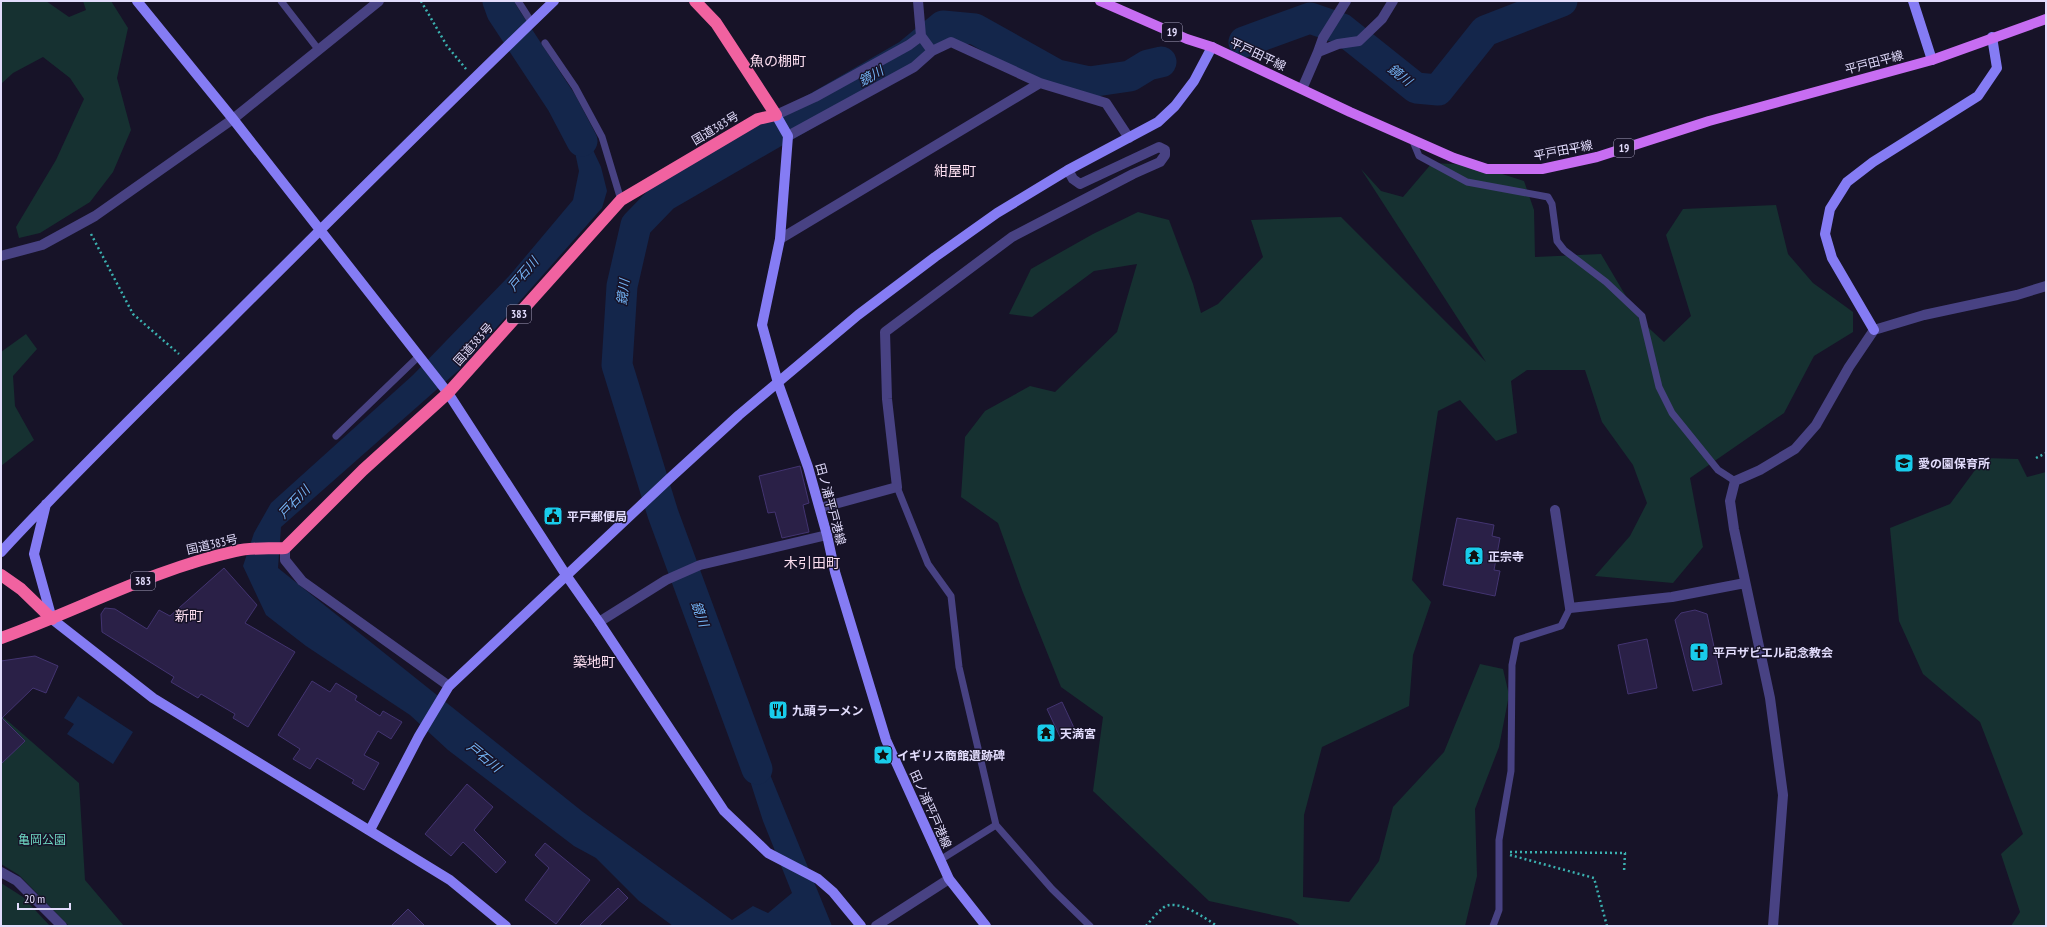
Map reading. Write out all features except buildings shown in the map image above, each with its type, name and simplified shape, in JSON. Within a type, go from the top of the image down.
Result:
[{"type":"highway","points":[[695,1],[716,24],[777,117]]},
{"type":"highway","name":"国道383号","points":[[1,638],[52,619],[109,594],[185,564],[238,550],[285,548],[363,470],[448,393],[621,200],[758,118],[777,117]]},
{"type":"highway","points":[[1,575],[21,589],[52,619]]},
{"type":"main road","name":"平戸田平線","points":[[1100,1],[1133,16],[1212,47],[1350,112],[1454,158],[1488,169],[1542,169],[1597,157],[1709,121],[1932,60],[1992,37],[2046,19]]},
{"type":"street","points":[[137,1],[233,119],[319,231],[448,393],[566,576],[599,622],[724,811],[768,853],[818,879],[833,892],[861,926]]},
{"type":"street","points":[[1,256],[42,245],[85,222],[233,119],[379,1]]},
{"type":"street","points":[[1,552],[47,502],[473,78],[554,1]]},
{"type":"street","points":[[918,1],[920,36],[931,50]]},
{"type":"street","points":[[1302,89],[1323,38],[1346,1]]},
{"type":"street","points":[[1318,52],[1338,44],[1359,41],[1382,19],[1393,1]]},
{"type":"street","points":[[1913,1],[1932,60]]},
{"type":"street","points":[[920,36],[909,45],[777,117],[787,134],[914,66],[931,50],[951,42],[1040,83],[1106,103],[1129,138]]},
{"type":"street","points":[[1874,330],[1832,258],[1825,234],[1830,209],[1847,182],[1868,166],[1978,96],[1996,68],[1992,37]]},
{"type":"street","points":[[370,830],[419,736],[449,686],[669,479],[739,415],[858,315],[935,257],[997,213],[1068,170],[1158,122],[1175,106],[1194,81],[1212,47]]},
{"type":"street","points":[[780,239],[1040,83]]},
{"type":"street","name":"田ノ浦平戸港線","points":[[787,134],[780,239],[762,325],[778,383],[808,467],[827,535],[834,572],[886,740],[948,879],[986,926]]},
{"type":"street","points":[[820,508],[897,487],[886,399],[885,332],[1012,237],[1133,174],[1160,162],[1165,155],[1165,150],[1158,147],[1080,184],[1073,179],[1068,170]]},
{"type":"street","points":[[1773,926],[1783,795],[1770,698],[1745,583],[1730,501],[1735,481],[1760,470],[1795,449],[1816,425],[1849,367],[1874,330],[1924,315],[2017,295],[2046,286]]},
{"type":"street","points":[[47,502],[34,554],[52,619],[153,698],[450,880],[506,926]]},
{"type":"street","points":[[1555,510],[1570,608],[1672,597],[1745,583]]},
{"type":"street","points":[[599,622],[666,580],[700,565],[827,535]]},
{"type":"street","points":[[285,548],[286,560],[302,581],[449,686]]},
{"type":"street","points":[[1,872],[17,881],[62,926]]},
{"type":"street","points":[[876,926],[948,879]]},
{"type":"lane","points":[[280,1],[318,49]]},
{"type":"lane","points":[[518,1],[532,23]]},
{"type":"lane","points":[[545,43],[575,87],[602,137],[621,200]]},
{"type":"lane","points":[[1412,139],[1419,156],[1466,182],[1548,197],[1552,204],[1557,241],[1564,250],[1606,282],[1642,316],[1659,386],[1672,413],[1718,470],[1735,481]]},
{"type":"lane","points":[[336,436],[422,359]]},
{"type":"lane","points":[[897,487],[928,564],[951,596],[959,668],[996,825],[1052,889],[1090,926]]},
{"type":"lane","points":[[1493,926],[1499,910],[1499,840],[1511,771],[1512,665],[1517,640],[1561,626],[1570,608]]},
{"type":"lane","points":[[940,860],[996,825]]},
{"type":"path","points":[[421,1],[447,46],[473,78]]},
{"type":"path","points":[[85,222],[133,314],[188,362]]},
{"type":"path","points":[[2036,458],[2046,453]]},
{"type":"path","points":[[1499,852],[1625,853],[1624,872]]},
{"type":"path","points":[[1499,852],[1594,878],[1607,926]]},
{"type":"path","points":[[1146,926],[1164,906],[1176,904],[1196,913],[1216,926]]},
{"type":"green space","points":[[1,1],[46,1],[69,17],[86,10],[83,1],[111,1],[128,28],[117,78],[131,130],[113,172],[90,202],[40,233],[19,238],[16,227],[56,160],[84,99],[70,78],[43,57],[13,73],[1,84]]},
{"type":"green space","points":[[1432,163],[1474,165],[1524,181],[1534,210],[1535,257],[1601,254],[1640,320],[1664,342],[1691,316],[1666,235],[1683,209],[1776,205],[1788,254],[1813,283],[1853,312],[1853,332],[1814,356],[1784,413],[1690,478],[1703,547],[1673,583],[1595,576],[1630,536],[1647,503],[1633,465],[1602,422],[1585,370],[1527,370],[1511,381],[1517,433],[1496,441],[1460,400],[1438,411],[1412,580],[1431,602],[1413,655],[1409,706],[1322,747],[1304,815],[1303,897],[1349,902],[1379,861],[1393,807],[1444,752],[1480,664],[1503,669],[1509,695],[1499,747],[1475,809],[1477,876],[1465,926],[1301,926],[1291,919],[1209,901],[1093,791],[1103,717],[1061,687],[1022,590],[998,523],[961,497],[965,437],[985,411],[1030,386],[1055,392],[1117,332],[1137,264],[1094,271],[1032,317],[1009,314],[1031,269],[1093,234],[1138,212],[1169,220],[1193,284],[1201,313],[1218,304],[1263,257],[1251,220],[1341,217],[1486,362],[1361,169],[1381,191],[1403,197]]},
{"type":"green space","points":[[26,334],[37,349],[13,376],[15,406],[34,440],[1,466],[1,352]]},
{"type":"green space","points":[[1984,458],[2018,459],[2027,477],[2046,472],[2046,926],[2011,926],[2020,912],[2001,854],[2023,834],[1980,722],[1923,674],[1899,621],[1890,528],[1950,504]]},
{"type":"green space","name":"亀岡公園","points":[[1,715],[79,783],[85,880],[124,926],[69,926],[19,875],[1,864]]},
{"type":"green space","points":[[1,883],[23,897],[50,926],[1,926]]},
{"type":"water","points":[[570,101],[601,167],[607,191],[602,208],[460,369],[281,527],[278,568],[583,812],[732,920],[753,906],[768,913],[792,893],[763,821],[735,734],[749,723],[832,926],[673,926],[639,901],[596,858],[574,846],[448,750],[410,715],[306,646],[266,615],[243,566],[254,533],[271,503],[413,375],[510,275],[573,200],[579,171],[575,152],[555,104]]},
{"type":"water","points":[[78,696],[133,732],[113,764],[67,734],[74,724],[64,718]]},
{"type":"waterway","name":"戸石川","points":[[498,1],[502,12],[562,103],[582,141]]},
{"type":"waterway","name":"鏡川","points":[[1244,42],[1310,18],[1342,29],[1416,88],[1438,90],[1485,31],[1562,1]]},
{"type":"waterway","name":"鏡川","points":[[757,769],[663,514],[617,365],[622,286],[636,225],[664,196],[908,55],[943,26],[975,29],[1057,75],[1089,82],[1130,76],[1148,65],[1161,62]]},
{"type":"place","name":"愛の園保育所","points":[[1904,463]]},
{"type":"place","name":"平戸郵便局","points":[[553,516]]},
{"type":"place","name":"正宗寺","points":[[1474,556]]},
{"type":"place","name":"平戸ザビエル記念教会","points":[[1699,652]]},
{"type":"place","name":"九頭ラーメン","points":[[778,710]]},
{"type":"place","name":"天満宮","points":[[1046,733]]},
{"type":"place","name":"イギリス商館遺跡碑","points":[[883,755]]},
{"type":"district","name":"魚の棚町","points":[[778,61]]},
{"type":"district","name":"紺屋町","points":[[955,171]]},
{"type":"district","name":"木引田町","points":[[812,563]]},
{"type":"district","name":"新町","points":[[189,616]]},
{"type":"district","name":"築地町","points":[[594,662]]}]
